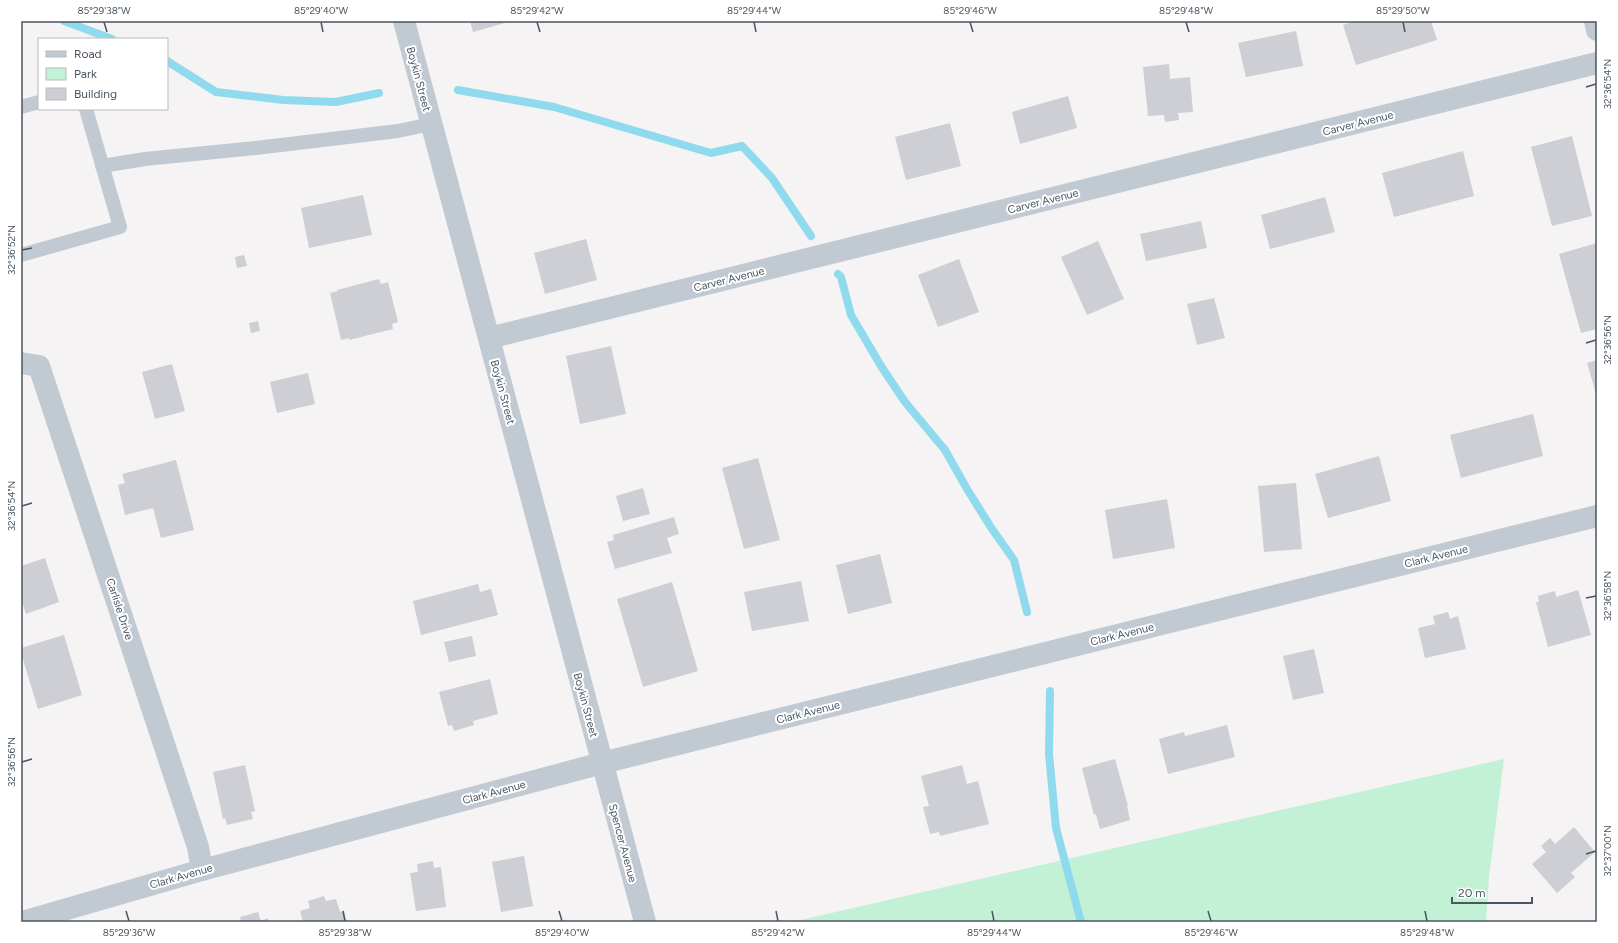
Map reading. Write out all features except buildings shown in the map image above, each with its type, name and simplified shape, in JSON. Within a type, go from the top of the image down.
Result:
[{"type":"street","name":"Boykin Street","points":[[404,21],[602,763]]},
{"type":"street","points":[[1595,21],[1597,30]]},
{"type":"street","name":"Carver Avenue","points":[[489,338],[1597,63]]},
{"type":"street","name":"Carlisle Drive","points":[[21,363],[39,366],[198,847],[202,870]]},
{"type":"street","name":"Clark Avenue","points":[[22,922],[202,870],[602,763],[1597,516]]},
{"type":"street","name":"Spencer Avenue","points":[[602,763],[645,922]]},
{"type":"lane","points":[[21,107],[38,102]]},
{"type":"lane","points":[[21,255],[120,227],[86,110]]},
{"type":"lane","points":[[102,166],[145,159],[256,148],[398,131],[431,124]]},
{"type":"green space","points":[[1504,759],[1489,877],[1486,922],[792,922]]},
{"type":"waterway","points":[[64,21],[109,38]]},
{"type":"waterway","points":[[168,62],[216,92],[283,100],[336,102],[379,93]]},
{"type":"waterway","points":[[458,90],[554,107],[711,153],[742,146],[772,178],[811,236]]},
{"type":"waterway","points":[[838,274],[841,277],[851,315],[881,366],[905,402],[945,450],[992,529],[1014,560],[1027,612]]},
{"type":"waterway","points":[[1050,691],[1049,754],[1056,828],[1081,922]]}]
